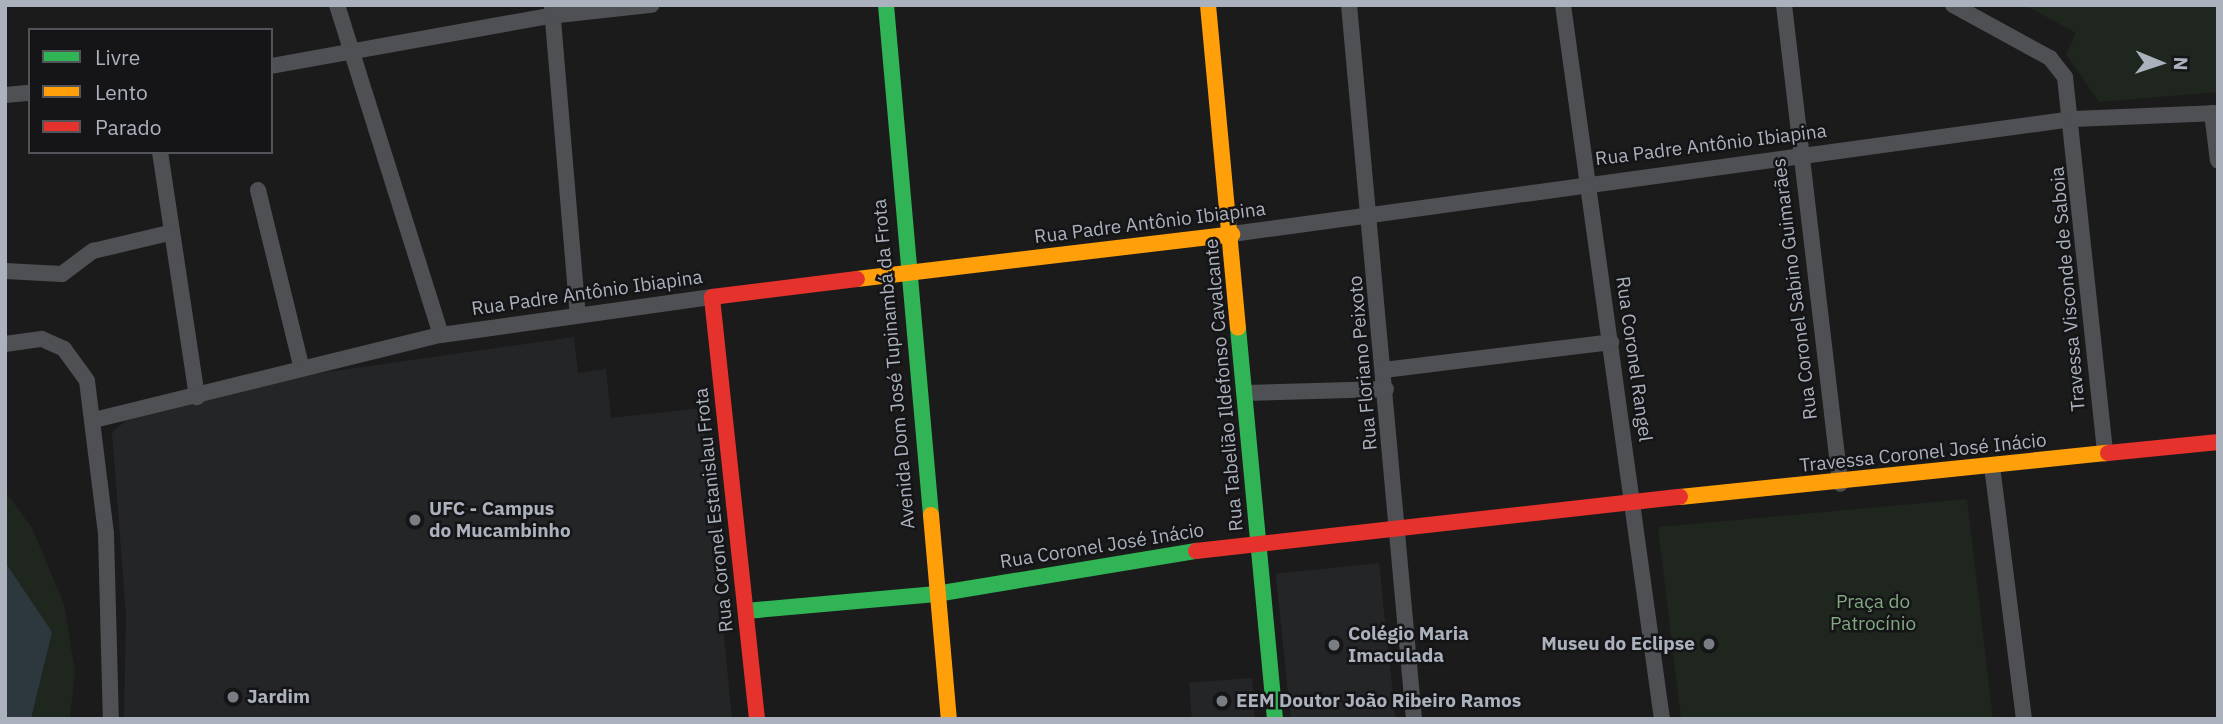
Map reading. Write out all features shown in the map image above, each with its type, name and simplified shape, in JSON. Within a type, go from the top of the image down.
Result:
[{"type":"main road","name":"Avenida Dom José Tupinambá da Frota","points":[[886,5],[905,272],[948,719]]},
{"type":"main road","name":"Rua Tabelião Ildefonso Cavalcante","points":[[1208,5],[1232,234],[1275,719]]},
{"type":"main road","name":"Rua Padre Antônio Ibiapina","points":[[712,297],[1232,234]]},
{"type":"main road","name":"Rua Coronel Estanislau Frota","points":[[712,297],[757,719]]},
{"type":"main road","name":"Travessa Coronel José Inácio","points":[[1632,504],[2218,442]]},
{"type":"main road","name":"Rua Coronel José Inácio","points":[[746,611],[936,594],[1258,541],[1398,530],[1632,504]]},
{"type":"street","points":[[337,5],[441,335]]},
{"type":"street","points":[[273,66],[353,55],[551,10],[651,5]]},
{"type":"street","name":"Rua Floriano Peixoto","points":[[1349,5],[1373,218],[1414,719]]},
{"type":"street","name":"Rua Coronel Rangel","points":[[1563,5],[1662,719]]},
{"type":"street","name":"Rua Coronel Sabino Guimarães","points":[[1784,5],[1840,484]]},
{"type":"street","name":"Travessa Visconde de Saboia","points":[[1953,5],[2060,66],[2073,119],[2105,454]]},
{"type":"street","points":[[551,10],[578,315]]},
{"type":"street","points":[[5,95],[28,93]]},
{"type":"street","points":[[2215,113],[2218,161]]},
{"type":"street","name":"Rua Padre Antônio Ibiapina","points":[[1232,234],[1373,218],[1589,182],[2073,119],[2215,113]]},
{"type":"street","points":[[160,154],[169,233],[197,397]]},
{"type":"street","points":[[258,190],[300,365]]},
{"type":"street","points":[[5,271],[62,274],[93,251],[169,233]]},
{"type":"street","name":"Rua Padre Antônio Ibiapina","points":[[94,420],[197,397],[300,365],[441,335],[712,297]]},
{"type":"street","points":[[5,345],[42,339],[64,349],[87,381],[94,420],[111,615],[111,719]]},
{"type":"street","points":[[1384,370],[1611,342]]},
{"type":"street","points":[[1245,393],[1386,389]]},
{"type":"street","points":[[1992,466],[2024,719]]},
{"type":"shaded area","name":"UFC - Campus do Mucambinho","points":[[574,337],[578,373],[606,369],[611,418],[702,408],[732,719],[124,719],[126,615],[112,432],[127,420],[293,377]]},
{"type":"shaded area","points":[[5,562],[52,632],[31,719],[5,719]]},
{"type":"shaded area","name":"Colégio Maria Imaculada","points":[[1379,563],[1395,719],[1291,719],[1276,574]]},
{"type":"shaded area","name":"EEM Doutor João Ribeiro Ramos","points":[[1252,678],[1255,719],[1192,719],[1189,682]]},
{"type":"green space","points":[[2024,5],[2218,5],[2218,92],[2099,102],[2066,54],[2076,33]]},
{"type":"green space","points":[[5,491],[32,528],[64,604],[75,672],[70,719],[5,719]]},
{"type":"green space","name":"Praça do Patrocínio","points":[[1967,499],[1993,719],[1681,719],[1658,527]]},
{"type":"traffic: fast","points":[[886,5],[931,515]]},
{"type":"traffic: fast","points":[[1238,328],[1275,719]]},
{"type":"traffic: fast","points":[[746,611],[936,594],[1196,551]]},
{"type":"traffic: slow","points":[[1208,5],[1238,328]]},
{"type":"traffic: slow","points":[[857,279],[1232,234]]},
{"type":"traffic: slow","points":[[1680,497],[2108,453]]},
{"type":"traffic: slow","points":[[931,515],[949,719]]},
{"type":"traffic: jam","points":[[757,719],[712,297],[857,279]]},
{"type":"traffic: jam","points":[[2108,453],[2218,442]]},
{"type":"traffic: jam","points":[[1196,551],[1680,497]]},
{"type":"place","name":"UFC - Campus do Mucambinho","points":[[415,520]]},
{"type":"place","name":"Museu do Eclipse","points":[[1709,644]]},
{"type":"place","name":"Colégio Maria Imaculada","points":[[1334,645]]},
{"type":"place","name":"Jardim","points":[[233,697]]},
{"type":"place","name":"EEM Doutor João Ribeiro Ramos","points":[[1222,701]]}]
